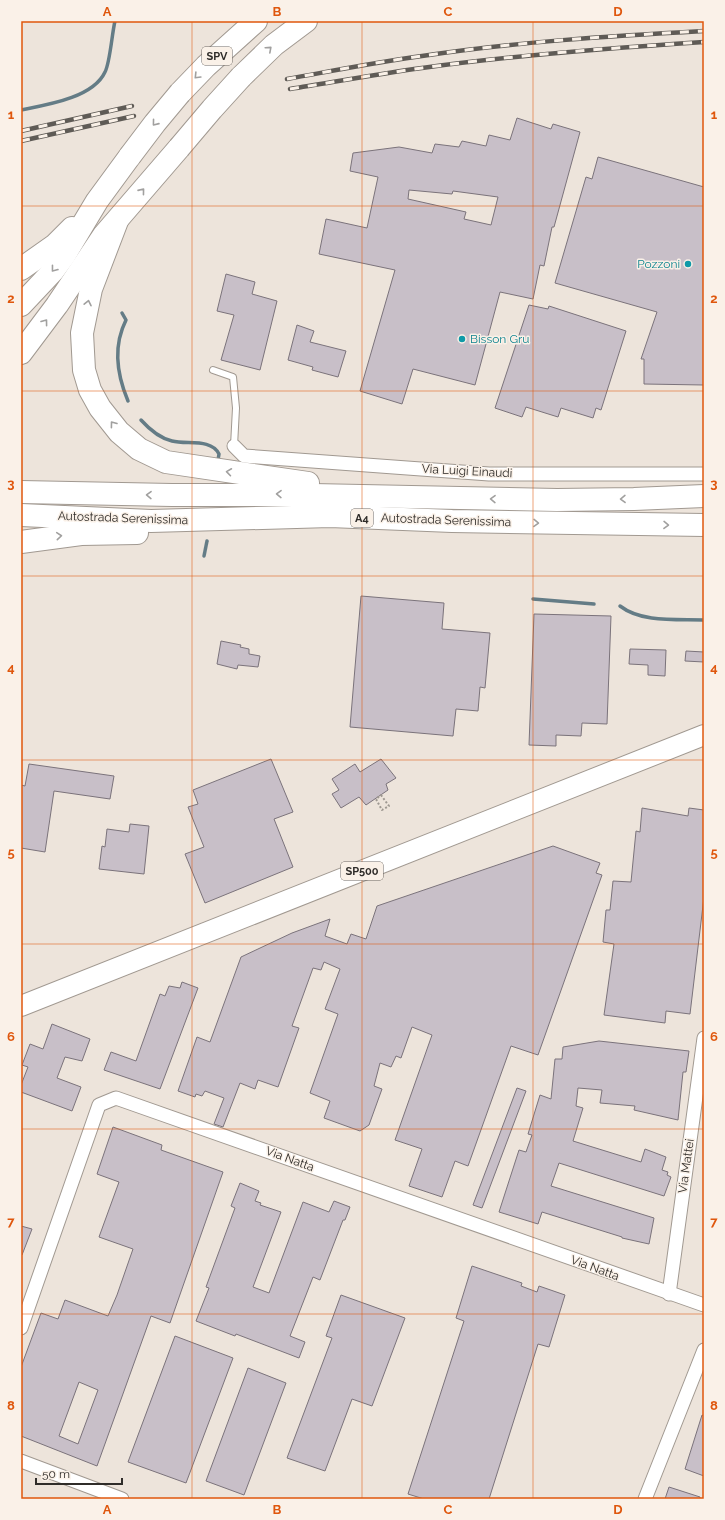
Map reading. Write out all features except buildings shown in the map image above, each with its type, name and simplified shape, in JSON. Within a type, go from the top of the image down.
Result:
[{"type":"highway","name":"SPV","points":[[98,201],[155,123],[180,93],[206,66],[256,21]]},
{"type":"highway","name":"SPV","points":[[117,221],[212,108],[241,77],[274,44],[306,21]]},
{"type":"highway","points":[[21,269],[55,245],[98,201]]},
{"type":"highway","points":[[21,305],[53,271],[98,201]]},
{"type":"highway","points":[[21,353],[57,305],[104,235],[117,221]]},
{"type":"highway","points":[[117,221],[91,289],[82,333],[82,353],[84,370],[90,390],[100,408],[119,432],[139,449],[166,462],[326,486],[378,496]]},
{"type":"highway","name":"Autostrada Serenissima","points":[[21,492],[172,495],[248,494],[556,500],[704,496]]},
{"type":"highway","name":"Autostrada Serenissima","points":[[21,516],[60,516],[151,521],[330,516],[363,518],[704,525]]},
{"type":"highway","points":[[21,542],[81,534],[290,530],[363,518]]},
{"type":"main road","name":"SP500","points":[[21,1006],[704,735]]},
{"type":"street","name":"Via Luigi Einaudi","points":[[234,446],[244,456],[489,474],[704,474]]},
{"type":"street","name":"Via Mattei","points":[[669,1294],[704,1038]]},
{"type":"street","name":"Via Natta","points":[[21,1328],[99,1105],[116,1098],[704,1306]]},
{"type":"street","points":[[644,1499],[704,1350]]},
{"type":"street","points":[[21,1461],[122,1499]]},
{"type":"lane","points":[[214,370],[233,377],[236,408],[234,446]]},
{"type":"path","points":[[381,795],[388,806],[382,810],[376,798],[381,795]]},
{"type":"waterway","points":[[21,110],[68,99],[80,94],[99,81],[107,68],[115,21]]},
{"type":"waterway","points":[[122,313],[126,320],[119,340],[118,360],[121,381],[128,401]]},
{"type":"waterway","points":[[141,420],[155,433],[167,440],[198,443],[210,446],[219,454],[218,460]]},
{"type":"waterway","points":[[204,556],[207,541]]},
{"type":"waterway","points":[[533,599],[594,604]]},
{"type":"waterway","points":[[620,606],[649,618],[704,620]]},
{"type":"railway","points":[[287,79],[388,61],[457,51],[598,37],[704,31]]},
{"type":"railway","points":[[290,89],[406,70],[492,59],[598,49],[704,42]]},
{"type":"railway","points":[[21,131],[132,106]]},
{"type":"railway","points":[[21,141],[134,116]]},
{"type":"place","name":"Pozzoni","points":[[688,264]]},
{"type":"place","name":"Bisson Gru","points":[[462,339]]}]
